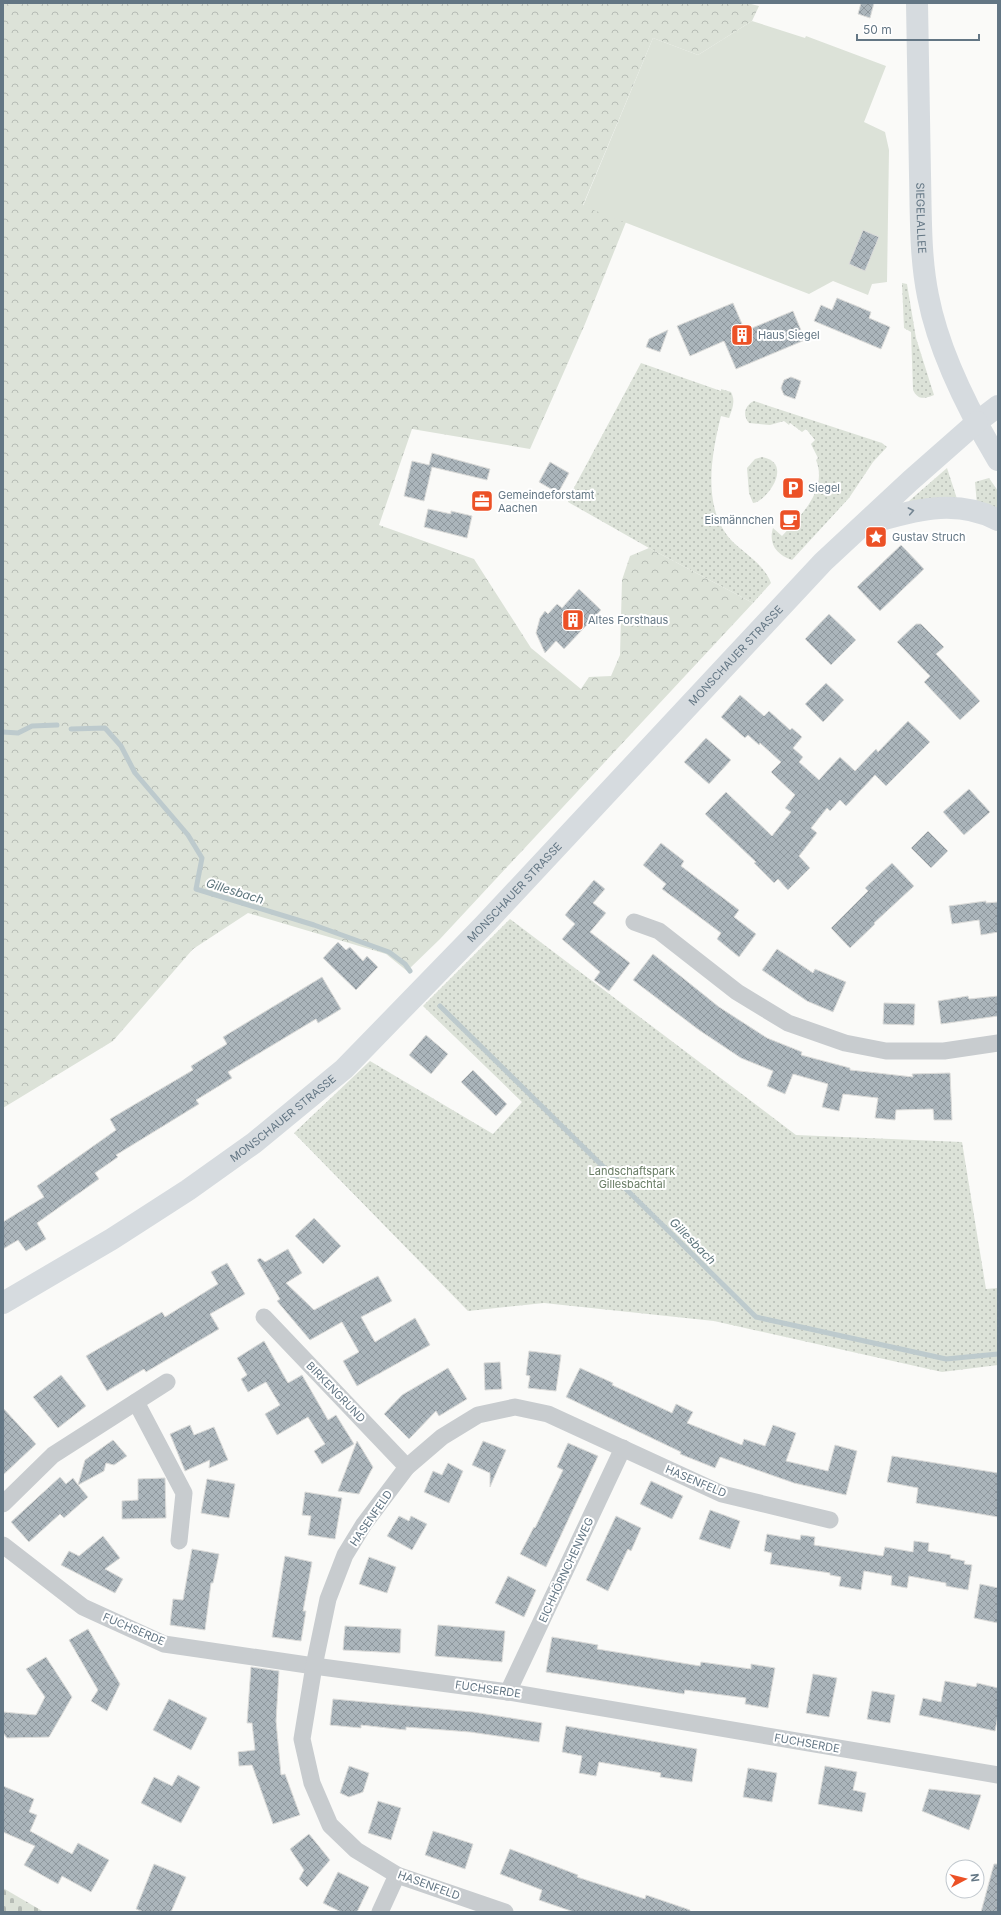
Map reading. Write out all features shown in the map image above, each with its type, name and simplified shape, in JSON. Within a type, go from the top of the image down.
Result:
[{"type":"main road","name":"SIEGELALLEE","points":[[917,3],[922,232],[928,296],[938,336],[958,384],[998,460]]},
{"type":"main road","name":"MONSCHAUER STRASSE","points":[[3,1303],[112,1239],[188,1190],[254,1143],[344,1069],[484,925],[781,606],[860,527],[977,422],[998,406]]},
{"type":"main road","points":[[860,527],[904,512],[950,507],[972,510],[998,520]]},
{"type":"street","points":[[634,922],[659,931],[737,992],[788,1023],[845,1044],[886,1051],[944,1051],[998,1043]]},
{"type":"street","name":"BIRKENGRUND","points":[[264,1317],[407,1467]]},
{"type":"street","points":[[3,1504],[53,1455],[167,1382]]},
{"type":"street","points":[[136,1402],[184,1493],[179,1541]]},
{"type":"street","name":"HASENFELD","points":[[505,1912],[397,1875],[356,1850],[330,1826],[312,1783],[302,1738],[314,1666],[328,1599],[345,1555],[364,1524],[407,1467],[442,1437],[478,1415],[515,1408],[548,1414],[722,1494],[830,1520]]},
{"type":"street","name":"EICHHÖRNCHENWEG","points":[[508,1692],[623,1448]]},
{"type":"street","name":"FUCHSERDE","points":[[3,1545],[83,1607],[164,1644],[508,1692],[998,1775]]},
{"type":"street","points":[[380,1912],[397,1875]]},
{"type":"green space","points":[[3,3],[747,3],[759,6],[752,21],[698,55],[653,38],[583,205],[626,222],[585,324],[530,449],[412,429],[379,525],[474,559],[531,648],[581,689],[589,677],[611,676],[620,655],[622,580],[630,556],[649,548],[753,603],[440,939],[407,971],[386,954],[248,913],[193,949],[113,1041],[3,1108]]},
{"type":"green space","points":[[752,21],[805,38],[806,36],[886,66],[864,122],[885,132],[889,150],[887,282],[872,284],[868,295],[833,281],[809,294],[583,206],[653,38],[698,55]]},
{"type":"green space","points":[[902,283],[907,284],[916,338],[934,395],[922,398],[917,396],[913,390],[911,332],[904,328]]},
{"type":"green space","points":[[641,363],[721,391],[721,389],[731,392],[733,402],[729,418],[721,416],[717,432],[711,482],[717,515],[724,530],[734,543],[765,571],[771,583],[753,603],[649,548],[568,502],[569,497]]},
{"type":"green space","points":[[754,401],[882,443],[887,447],[873,462],[849,498],[792,560],[782,555],[775,548],[772,539],[773,528],[782,536],[804,511],[816,492],[819,471],[816,460],[818,458],[811,444],[815,440],[806,429],[802,432],[790,423],[789,425],[784,421],[770,425],[749,423],[745,414],[748,405]]},
{"type":"green space","points":[[762,457],[772,461],[776,467],[777,474],[775,482],[770,490],[765,496],[753,503],[749,493],[747,468],[755,459]]},
{"type":"green space","points":[[947,468],[958,502],[908,503],[909,501]]},
{"type":"green space","points":[[989,478],[998,491],[998,513],[977,505],[975,482]]},
{"type":"green space","name":"Landschaftspark Gillesbachtal","points":[[510,919],[796,1135],[962,1142],[986,1289],[998,1288],[998,1365],[942,1372],[714,1321],[544,1303],[468,1311],[294,1133],[370,1061],[493,1134],[522,1102],[423,1006]]},
{"type":"green space","points":[[3,1888],[44,1912],[3,1912]]},
{"type":"building","points":[[861,3],[874,3],[870,18],[858,14]]},
{"type":"building","points":[[863,230],[879,237],[865,271],[849,264]]},
{"type":"building","points":[[837,298],[871,312],[869,318],[890,327],[881,349],[814,321],[821,305],[832,310]]},
{"type":"building","name":"Haus Siegel","points":[[733,303],[745,331],[793,311],[805,340],[736,369],[724,341],[690,356],[677,326]]},
{"type":"building","points":[[668,330],[660,352],[646,347],[649,339]]},
{"type":"building","points":[[791,377],[801,381],[795,399],[784,395],[781,388],[784,380]]},
{"type":"building","points":[[432,453],[490,469],[487,480],[432,467],[424,501],[404,496],[412,461],[429,465]]},
{"type":"building","points":[[550,462],[569,473],[558,493],[539,482]]},
{"type":"building","points":[[428,509],[451,514],[451,511],[472,516],[467,538],[424,527]]},
{"type":"building","points":[[901,545],[924,569],[880,611],[857,587]]},
{"type":"building","name":"Altes Forsthaus","points":[[579,589],[601,610],[564,649],[556,641],[545,653],[536,633],[540,618],[545,611],[548,614],[557,604],[562,608]]},
{"type":"building","points":[[829,614],[856,640],[831,665],[805,639]]},
{"type":"building","points":[[916,624],[921,624],[944,647],[936,654],[980,701],[960,720],[924,682],[930,676],[897,642]]},
{"type":"building","points":[[826,683],[844,700],[823,722],[805,704]]},
{"type":"building","points":[[740,695],[764,716],[769,711],[790,730],[792,728],[802,737],[793,748],[803,757],[799,762],[819,780],[840,757],[855,771],[876,749],[878,752],[908,721],[930,742],[886,786],[875,775],[846,806],[840,800],[830,811],[827,808],[811,828],[817,833],[799,856],[810,868],[788,890],[778,879],[774,883],[754,863],[756,862],[705,814],[726,792],[772,836],[791,812],[785,808],[795,795],[771,772],[781,762],[760,743],[759,745],[748,735],[745,738],[721,717]]},
{"type":"building","points":[[706,738],[731,760],[709,784],[684,762]]},
{"type":"building","points":[[969,789],[990,812],[964,835],[943,812]]},
{"type":"building","points":[[928,831],[948,851],[931,868],[911,848]]},
{"type":"building","points":[[661,843],[684,861],[681,866],[739,910],[734,917],[756,934],[739,957],[717,939],[721,933],[662,889],[666,884],[643,865]]},
{"type":"building","points":[[892,863],[914,886],[874,923],[875,924],[850,948],[831,928],[868,891],[865,888]]},
{"type":"building","points":[[594,880],[605,889],[593,903],[606,913],[590,932],[630,963],[609,991],[594,980],[600,972],[562,939],[575,924],[565,915]]},
{"type":"building","points":[[986,901],[986,903],[998,902],[998,932],[981,935],[979,920],[952,924],[949,906]]},
{"type":"building","points":[[338,942],[346,950],[350,947],[363,961],[367,956],[378,967],[356,990],[323,958]]},
{"type":"building","points":[[777,949],[813,973],[815,969],[846,982],[833,1012],[807,1001],[762,970]]},
{"type":"building","points":[[653,954],[719,1007],[767,1038],[802,1052],[801,1055],[850,1068],[850,1070],[913,1077],[912,1074],[950,1073],[952,1120],[934,1120],[933,1109],[896,1110],[895,1120],[875,1118],[878,1098],[843,1094],[839,1111],[822,1107],[828,1084],[793,1074],[785,1094],[767,1086],[773,1071],[741,1058],[699,1030],[633,980]]},
{"type":"building","points":[[322,977],[341,1009],[318,1023],[316,1019],[228,1072],[232,1078],[196,1100],[199,1104],[116,1155],[118,1157],[95,1173],[99,1179],[37,1223],[46,1239],[26,1251],[18,1240],[3,1249],[3,1222],[44,1197],[37,1186],[116,1130],[110,1119],[193,1070],[191,1066],[227,1044],[223,1037]]},
{"type":"building","points":[[968,996],[969,999],[998,996],[998,1016],[941,1024],[938,1001]]},
{"type":"building","points":[[884,1003],[915,1004],[914,1025],[883,1024]]},
{"type":"building","points":[[426,1035],[448,1054],[431,1074],[409,1055]]},
{"type":"building","points":[[473,1070],[507,1104],[496,1116],[461,1082]]},
{"type":"building","points":[[314,1218],[341,1246],[323,1264],[295,1236]]},
{"type":"building","points":[[288,1249],[302,1273],[286,1283],[314,1310],[378,1276],[392,1301],[361,1317],[375,1342],[415,1318],[430,1345],[357,1386],[343,1361],[359,1352],[342,1322],[310,1340],[277,1301],[280,1299],[257,1260],[260,1258],[265,1262]]},
{"type":"building","points":[[227,1263],[245,1294],[210,1314],[219,1329],[146,1372],[144,1369],[107,1391],[86,1356],[162,1312],[165,1317],[218,1284],[211,1272]]},
{"type":"building","points":[[264,1341],[288,1383],[302,1375],[328,1420],[336,1415],[354,1444],[322,1464],[314,1451],[325,1444],[308,1417],[277,1435],[265,1414],[280,1405],[266,1382],[248,1392],[241,1379],[247,1375],[237,1358]]},
{"type":"building","points":[[529,1351],[561,1355],[556,1391],[528,1388],[530,1376],[526,1375]]},
{"type":"building","points":[[500,1362],[502,1389],[485,1390],[484,1363]]},
{"type":"building","points":[[448,1368],[467,1399],[439,1416],[436,1411],[409,1439],[384,1414],[402,1395]]},
{"type":"building","points":[[580,1368],[613,1383],[612,1385],[672,1413],[676,1404],[693,1412],[687,1423],[742,1445],[744,1439],[765,1446],[773,1425],[796,1433],[786,1461],[828,1471],[835,1445],[857,1451],[846,1495],[794,1483],[720,1457],[715,1468],[680,1454],[681,1452],[566,1397]]},
{"type":"building","points":[[61,1375],[86,1406],[58,1428],[33,1397]]},
{"type":"building","points":[[3,1408],[36,1444],[3,1475]]},
{"type":"building","points":[[190,1425],[194,1435],[214,1427],[228,1460],[209,1468],[210,1460],[185,1471],[170,1434]]},
{"type":"building","points":[[113,1440],[127,1456],[114,1465],[106,1463],[104,1471],[78,1485],[85,1460]]},
{"type":"building","points":[[357,1441],[373,1467],[359,1494],[338,1491]]},
{"type":"building","points":[[483,1441],[506,1450],[490,1487],[490,1473],[472,1465]]},
{"type":"building","points":[[568,1443],[598,1456],[546,1567],[520,1554],[534,1527],[535,1528],[563,1470],[557,1467]]},
{"type":"building","points":[[892,1456],[998,1473],[998,1517],[916,1503],[918,1488],[887,1482]]},
{"type":"building","points":[[448,1463],[463,1471],[449,1503],[424,1492],[433,1471],[442,1475]]},
{"type":"building","points":[[60,1477],[66,1484],[73,1478],[88,1497],[64,1518],[60,1514],[29,1542],[11,1522]]},
{"type":"building","points":[[165,1478],[166,1518],[122,1519],[122,1501],[138,1500],[138,1479]]},
{"type":"building","points":[[207,1479],[235,1484],[229,1518],[201,1513]]},
{"type":"building","points":[[651,1481],[683,1496],[672,1519],[640,1504]]},
{"type":"building","points":[[305,1492],[342,1498],[335,1539],[308,1535],[311,1516],[302,1515]]},
{"type":"building","points":[[710,1510],[740,1521],[730,1549],[699,1539]]},
{"type":"building","points":[[399,1516],[409,1521],[411,1516],[427,1524],[412,1550],[387,1536]]},
{"type":"building","points":[[616,1516],[641,1528],[631,1551],[628,1549],[608,1591],[586,1580]]},
{"type":"building","points":[[767,1534],[800,1540],[801,1535],[815,1537],[814,1545],[883,1556],[885,1547],[913,1552],[914,1541],[929,1543],[928,1551],[951,1555],[950,1558],[965,1561],[964,1564],[972,1565],[968,1590],[946,1586],[946,1583],[909,1576],[907,1588],[891,1585],[892,1576],[864,1571],[861,1590],[839,1586],[841,1577],[830,1575],[830,1573],[770,1564],[772,1553],[764,1551]]},
{"type":"building","points":[[103,1536],[120,1558],[105,1569],[123,1579],[115,1593],[61,1565],[69,1551],[79,1556]]},
{"type":"building","points":[[192,1549],[219,1554],[213,1583],[211,1583],[205,1630],[170,1625],[173,1599],[183,1600]]},
{"type":"building","points":[[285,1556],[312,1562],[303,1611],[306,1611],[301,1641],[272,1637]]},
{"type":"building","points":[[369,1557],[396,1567],[387,1593],[359,1584]]},
{"type":"building","points":[[508,1576],[536,1590],[524,1617],[495,1603]]},
{"type":"building","points":[[980,1584],[998,1588],[998,1623],[974,1618]]},
{"type":"building","points":[[438,1625],[505,1631],[502,1662],[435,1656]]},
{"type":"building","points":[[345,1626],[401,1629],[400,1653],[343,1650]]},
{"type":"building","points":[[88,1629],[120,1684],[107,1711],[91,1701],[98,1690],[69,1640]]},
{"type":"building","points":[[552,1637],[598,1645],[597,1649],[700,1666],[701,1662],[751,1669],[751,1664],[775,1668],[768,1708],[745,1704],[746,1698],[685,1690],[684,1694],[546,1672]]},
{"type":"building","points":[[46,1657],[72,1697],[49,1737],[7,1738],[3,1733],[3,1712],[36,1715],[45,1697],[26,1669]]},
{"type":"building","points":[[251,1667],[279,1671],[276,1721],[281,1775],[285,1774],[300,1815],[273,1824],[252,1765],[239,1766],[238,1752],[255,1750],[252,1723],[247,1723]]},
{"type":"building","points":[[813,1674],[837,1678],[829,1717],[806,1713]]},
{"type":"building","points":[[945,1681],[976,1687],[977,1683],[998,1688],[998,1715],[995,1731],[919,1715],[923,1698],[941,1702]]},
{"type":"building","points":[[872,1691],[895,1695],[890,1723],[867,1719]]},
{"type":"building","points":[[169,1699],[207,1718],[191,1750],[153,1730]]},
{"type":"building","points":[[333,1699],[473,1712],[542,1723],[539,1742],[470,1732],[406,1727],[406,1730],[361,1725],[361,1728],[330,1725]]},
{"type":"building","points":[[566,1726],[697,1749],[692,1782],[660,1777],[661,1773],[599,1762],[596,1776],[579,1773],[582,1756],[562,1752]]},
{"type":"building","points":[[349,1766],[369,1773],[363,1792],[349,1797],[340,1793]]},
{"type":"building","points":[[825,1766],[857,1772],[853,1790],[866,1793],[862,1812],[818,1804]]},
{"type":"building","points":[[748,1768],[777,1773],[772,1802],[743,1797]]},
{"type":"building","points":[[178,1775],[200,1787],[181,1823],[141,1803],[154,1777],[172,1786]]},
{"type":"building","points":[[3,1786],[34,1799],[29,1812],[37,1815],[30,1831],[72,1854],[78,1843],[109,1860],[91,1892],[62,1876],[58,1884],[24,1865],[35,1846],[3,1832]]},
{"type":"building","points":[[929,1789],[981,1795],[969,1830],[922,1811]]},
{"type":"building","points":[[378,1801],[401,1808],[391,1840],[368,1833]]},
{"type":"building","points":[[433,1831],[473,1844],[465,1869],[425,1855]]},
{"type":"building","points":[[309,1834],[330,1860],[307,1887],[299,1879],[304,1870],[290,1849]]},
{"type":"building","points":[[510,1849],[578,1875],[577,1877],[645,1899],[646,1895],[690,1910],[690,1912],[574,1912],[539,1900],[542,1890],[500,1874]]},
{"type":"building","points":[[154,1864],[186,1877],[171,1912],[144,1912],[136,1909]]},
{"type":"building","points":[[994,1864],[998,1864],[998,1912],[981,1912]]},
{"type":"building","points":[[338,1872],[369,1887],[357,1912],[341,1912],[323,1903]]},
{"type":"waterway","name":"Gillesbach","points":[[3,732],[18,733],[32,726],[57,725]]},
{"type":"waterway","name":"Gillesbach","points":[[71,729],[105,728],[121,746],[135,773],[188,835],[202,858],[196,889],[314,925],[389,952],[405,964],[410,971]]},
{"type":"waterway","name":"Gillesbach","points":[[440,1006],[756,1317],[946,1359],[998,1354]]},
{"type":"place","name":"Haus Siegel","points":[[742,335]]},
{"type":"place","name":"Siegel","points":[[793,488]]},
{"type":"place","name":"Gemeindeforstamt Aachen","points":[[482,501]]},
{"type":"place","name":"Eismännchen","points":[[790,520]]},
{"type":"place","name":"Gustav Struch","points":[[876,537]]},
{"type":"place","name":"Altes Forsthaus","points":[[573,620]]}]
